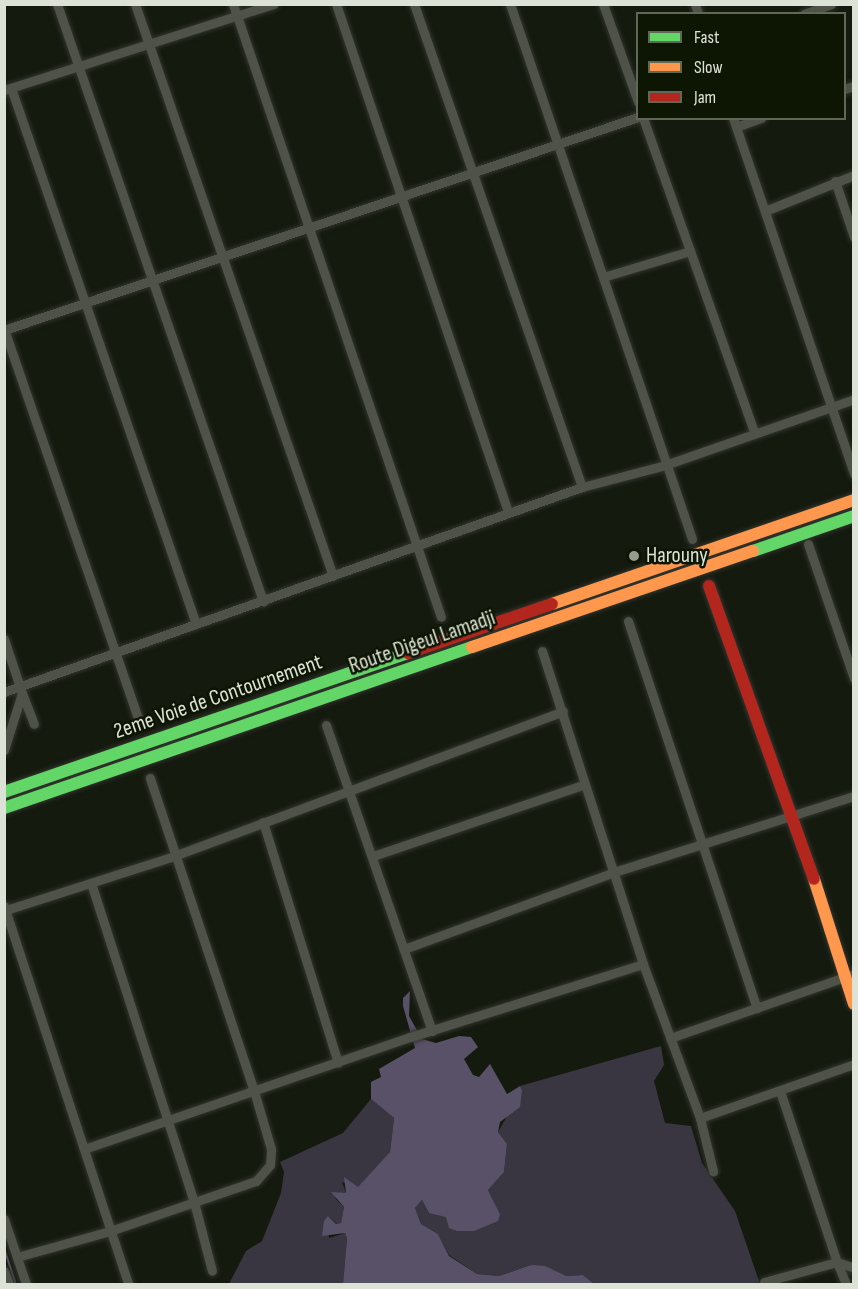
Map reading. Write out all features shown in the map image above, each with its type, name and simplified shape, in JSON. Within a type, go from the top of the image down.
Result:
[{"type":"main road","name":"2eme Voie de Contournement","points":[[4,792],[854,500]]},
{"type":"main road","name":"Route Digeul Lamadji","points":[[4,808],[854,516]]},
{"type":"main road","points":[[709,586],[793,814],[849,975],[854,1004]]},
{"type":"street","points":[[57,4],[263,601]]},
{"type":"street","points":[[135,4],[221,259],[333,576]]},
{"type":"street","points":[[233,4],[441,617]]},
{"type":"street","points":[[196,624],[8,89],[274,4]]},
{"type":"street","points":[[336,4],[508,512]]},
{"type":"street","points":[[414,4],[582,487]]},
{"type":"street","points":[[510,4],[692,539]]},
{"type":"street","points":[[603,4],[636,96]]},
{"type":"street","points":[[809,12],[831,4]]},
{"type":"street","points":[[140,723],[5,330],[311,229],[636,118]]},
{"type":"street","points":[[644,120],[754,432]]},
{"type":"street","points":[[750,120],[735,123],[854,474]]},
{"type":"street","points":[[765,211],[854,175]]},
{"type":"street","points":[[836,182],[854,237]]},
{"type":"street","points":[[603,277],[690,251]]},
{"type":"street","points":[[4,692],[21,689],[114,652],[418,547],[508,512],[582,487],[665,465],[754,432],[854,399]]},
{"type":"street","points":[[808,544],[854,678]]},
{"type":"street","points":[[628,621],[700,844],[757,1008]]},
{"type":"street","points":[[4,639],[34,724]]},
{"type":"street","points":[[542,651],[563,711],[583,784],[643,964],[700,1118],[713,1171]]},
{"type":"street","points":[[4,750],[21,689]]},
{"type":"street","points":[[128,1284],[110,1231],[87,1148],[5,908],[174,856],[563,711]]},
{"type":"street","points":[[326,725],[374,856],[432,1031]]},
{"type":"street","points":[[17,1257],[110,1231],[256,1181],[270,1165],[271,1149],[254,1091],[174,856],[150,778]]},
{"type":"street","points":[[374,856],[583,784]]},
{"type":"street","points":[[404,949],[614,872],[854,796]]},
{"type":"street","points":[[263,822],[338,1063]]},
{"type":"street","points":[[91,883],[194,1202],[212,1271]]},
{"type":"street","points":[[87,1148],[432,1031],[643,964]]},
{"type":"street","points":[[670,1038],[849,975]]},
{"type":"street","points":[[700,1118],[854,1064]]},
{"type":"street","points":[[780,1091],[846,1284]]},
{"type":"street","points":[[4,1219],[26,1284]]},
{"type":"street","points":[[764,1282],[837,1262],[854,1268]]},
{"type":"street","points":[[4,1271],[9,1284]]},
{"type":"shaded area","points":[[410,991],[409,1016],[422,1039],[436,1043],[459,1036],[471,1037],[478,1047],[464,1059],[473,1075],[479,1077],[490,1064],[507,1094],[520,1086],[522,1090],[520,1107],[500,1122],[498,1132],[507,1144],[504,1172],[488,1190],[500,1214],[498,1221],[474,1231],[457,1231],[449,1228],[446,1217],[429,1213],[422,1200],[415,1208],[421,1224],[438,1234],[449,1256],[477,1274],[499,1276],[531,1265],[545,1266],[566,1276],[583,1275],[594,1284],[343,1284],[347,1238],[345,1233],[322,1236],[324,1221],[328,1216],[336,1224],[341,1223],[344,1207],[331,1192],[346,1193],[344,1177],[358,1187],[390,1152],[394,1118],[371,1099],[371,1082],[381,1077],[379,1069],[415,1048],[403,1006],[403,998]]},
{"type":"shaded area","points":[[661,1046],[664,1065],[654,1081],[665,1123],[691,1126],[702,1163],[735,1211],[760,1284],[594,1284],[583,1275],[566,1276],[531,1265],[499,1276],[477,1274],[449,1255],[438,1234],[421,1224],[415,1208],[422,1200],[429,1213],[500,1214],[488,1190],[504,1172],[507,1144],[498,1132],[522,1090],[520,1086]]},
{"type":"shaded area","points":[[371,1099],[394,1118],[390,1152],[358,1188],[342,1182],[346,1193],[335,1198],[344,1207],[341,1223],[337,1224],[328,1216],[329,1238],[345,1233],[347,1238],[343,1284],[229,1284],[246,1251],[262,1241],[281,1193],[284,1172],[280,1162],[343,1133]]},
{"type":"waterway","points":[[4,1248],[16,1284]]},
{"type":"traffic: fast","points":[[753,551],[854,516]]},
{"type":"traffic: fast","points":[[4,808],[472,647]]},
{"type":"traffic: fast","points":[[4,792],[408,653]]},
{"type":"traffic: slow","points":[[552,604],[854,500]]},
{"type":"traffic: slow","points":[[472,647],[753,551]]},
{"type":"traffic: slow","points":[[814,879],[854,1004]]},
{"type":"traffic: jam","points":[[709,586],[814,879]]},
{"type":"traffic: jam","points":[[408,653],[552,604]]},
{"type":"place","name":"Harouny","points":[[634,556]]}]
